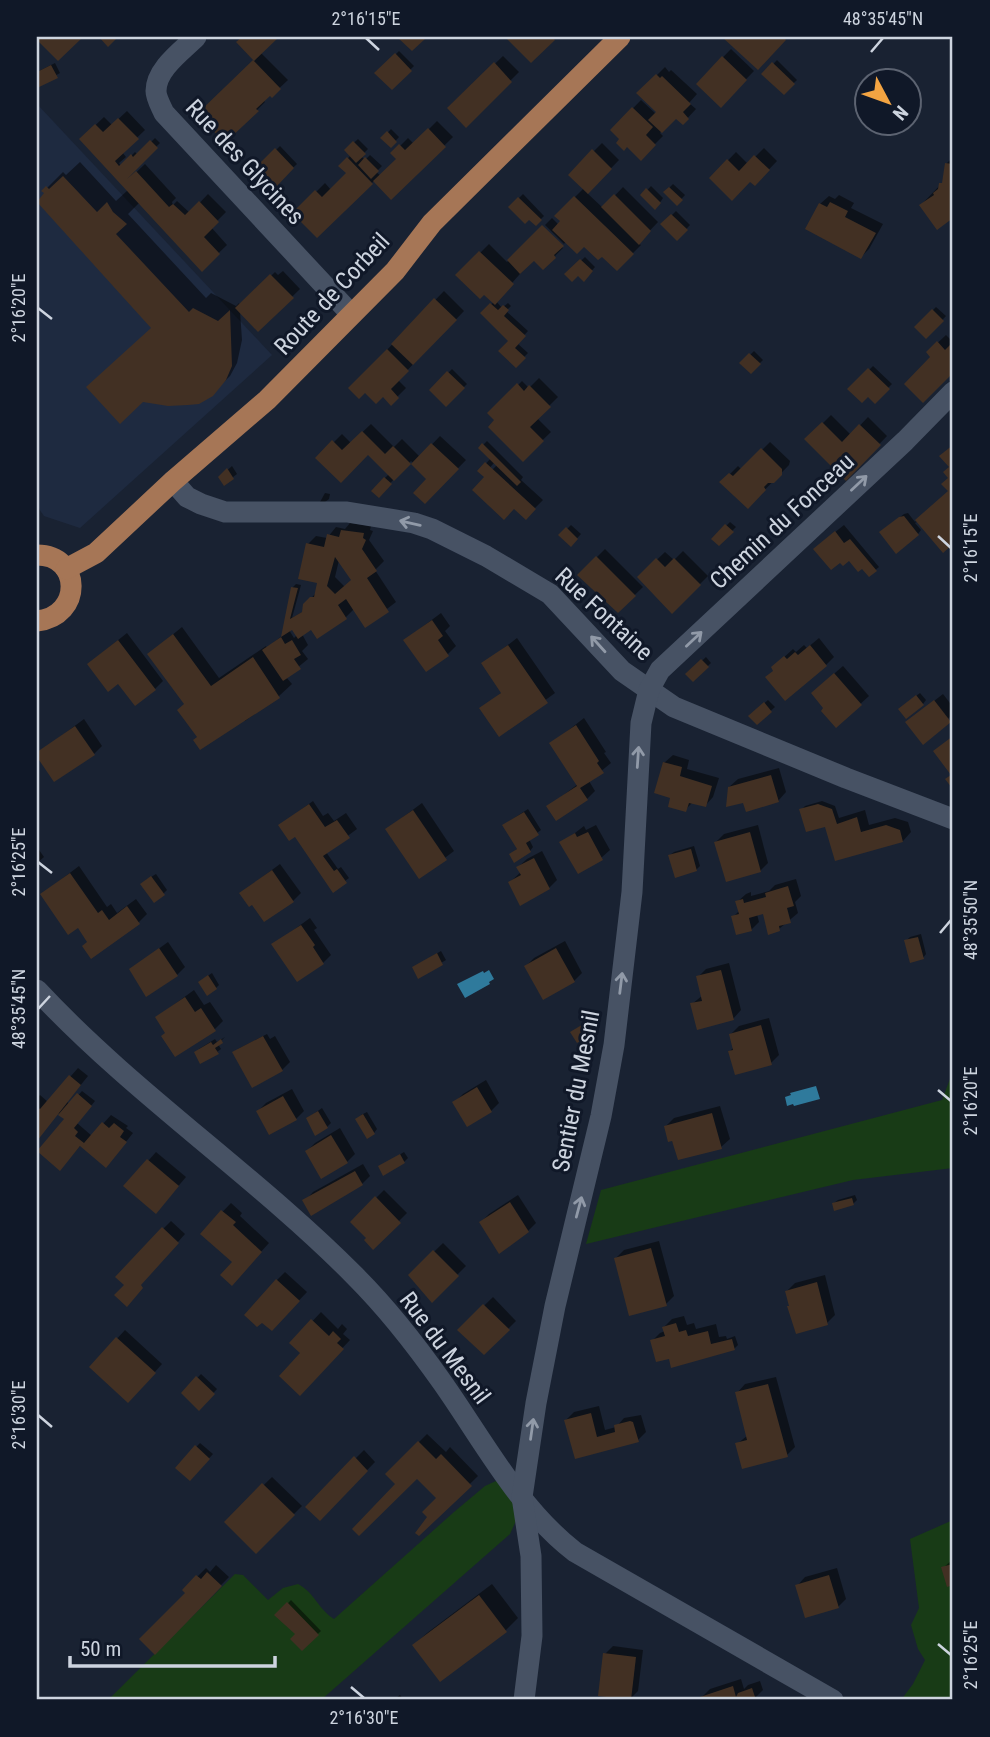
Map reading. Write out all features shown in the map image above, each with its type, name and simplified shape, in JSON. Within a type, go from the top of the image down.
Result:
[{"type":"main road","name":"Route de Corbeil","points":[[66,569],[96,553],[173,481],[267,400],[395,271],[432,223],[620,37]]},
{"type":"main road","points":[[37,555],[51,557],[66,569],[72,589],[65,608],[48,619],[37,621]]},
{"type":"street","name":"Rue des Glycines","points":[[196,37],[166,67],[160,78],[156,90],[164,113],[351,314]]},
{"type":"street","name":"Chemin du Fonceau","points":[[649,690],[660,670],[905,441],[953,392]]},
{"type":"street","name":"Rue Fontaine","points":[[173,481],[187,497],[201,505],[225,512],[348,512],[414,523],[432,529],[486,556],[550,594],[622,671],[674,707],[953,819]]},
{"type":"street","name":"Sentier du Mesnil","points":[[523,1497],[536,1403],[550,1330],[601,1116],[614,1045],[632,892],[641,723],[649,690]]},
{"type":"street","name":"Rue du Mesnil","points":[[37,990],[100,1052],[289,1214],[356,1276],[400,1326],[540,1522],[575,1552],[833,1700]]},
{"type":"street","points":[[523,1497],[531,1556],[532,1636],[524,1700]]},
{"type":"shaded area","points":[[37,104],[272,355],[80,528],[44,516],[37,506]]},
{"type":"green space","points":[[953,1071],[953,1168],[853,1180],[586,1244],[601,1190],[942,1100]]},
{"type":"green space","points":[[496,1481],[506,1483],[519,1514],[510,1534],[321,1700],[108,1700],[235,1574],[243,1575],[268,1600],[283,1588],[298,1584],[334,1619],[454,1512],[485,1486]]},
{"type":"green space","points":[[953,1520],[953,1700],[901,1700],[925,1660],[918,1649],[911,1625],[919,1608],[910,1539]]},
{"type":"water","points":[[489,970],[494,979],[490,984],[465,998],[457,984]]},
{"type":"water","points":[[816,1086],[820,1099],[787,1106],[785,1097],[791,1095],[790,1093]]},
{"type":"building","points":[[41,37],[82,38],[58,61],[37,40]]},
{"type":"building","points":[[99,37],[118,37],[108,47]]},
{"type":"building","points":[[242,37],[279,37],[254,61],[236,42]]},
{"type":"building","points":[[397,37],[423,37],[425,39],[412,51]]},
{"type":"building","points":[[505,37],[552,37],[555,40],[531,63]]},
{"type":"building","points":[[722,37],[783,37],[786,40],[758,70]]},
{"type":"building","points":[[395,53],[412,71],[392,90],[374,73]]},
{"type":"building","points":[[722,56],[747,80],[721,108],[696,84]]},
{"type":"building","points":[[253,60],[281,89],[256,109],[259,111],[227,141],[223,141],[197,114]]},
{"type":"building","points":[[494,62],[512,82],[466,128],[447,108]]},
{"type":"building","points":[[772,62],[795,84],[784,95],[761,74]]},
{"type":"building","points":[[51,65],[58,78],[37,88],[37,72]]},
{"type":"building","points":[[656,74],[660,78],[662,76],[691,104],[683,112],[689,119],[683,125],[676,119],[662,133],[648,120],[656,112],[636,93]]},
{"type":"building","points":[[632,107],[653,127],[646,135],[656,145],[641,161],[627,147],[624,151],[616,143],[619,139],[610,130]]},
{"type":"building","points":[[118,118],[139,139],[115,161],[119,166],[131,154],[133,157],[150,140],[158,148],[127,179],[136,171],[169,207],[173,204],[185,215],[199,201],[219,222],[204,237],[220,254],[202,272],[79,139],[95,124],[103,132]]},
{"type":"building","points":[[428,128],[446,147],[391,200],[373,181],[396,159],[390,153],[399,144],[405,150]]},
{"type":"building","points":[[387,131],[397,142],[391,148],[380,138]]},
{"type":"building","points":[[353,141],[366,154],[356,163],[344,150]]},
{"type":"building","points":[[275,148],[294,168],[276,187],[256,167]]},
{"type":"building","points":[[592,149],[612,169],[588,194],[568,175]]},
{"type":"building","points":[[754,155],[770,170],[755,186],[750,182],[732,201],[709,178],[727,159],[739,171]]},
{"type":"building","points":[[347,157],[373,184],[317,238],[292,213],[315,190],[322,197],[346,173],[338,166]]},
{"type":"building","points":[[365,157],[379,171],[371,179],[358,165]]},
{"type":"building","points":[[945,163],[953,164],[953,218],[937,230],[919,205],[934,195],[939,183],[942,183]]},
{"type":"building","points":[[63,176],[97,212],[107,202],[113,212],[127,224],[116,234],[189,312],[193,308],[218,321],[230,310],[232,366],[226,380],[213,396],[199,404],[188,405],[168,406],[143,402],[120,424],[86,387],[151,328],[37,202],[46,186],[49,189]]},
{"type":"building","points":[[669,187],[683,200],[677,206],[663,192]]},
{"type":"building","points":[[646,188],[661,203],[655,210],[640,195]]},
{"type":"building","points":[[614,194],[651,231],[639,245],[601,207]]},
{"type":"building","points":[[574,196],[634,254],[617,271],[602,257],[598,260],[584,247],[577,254],[552,230],[560,221],[554,216]]},
{"type":"building","points":[[518,197],[542,220],[536,226],[529,220],[525,224],[508,207]]},
{"type":"building","points":[[830,202],[848,211],[845,217],[876,233],[861,259],[805,229],[819,203],[827,207]]},
{"type":"building","points":[[671,214],[688,230],[677,241],[660,224]]},
{"type":"building","points":[[542,225],[564,246],[543,270],[534,261],[520,274],[507,260]]},
{"type":"building","points":[[479,251],[514,284],[495,305],[484,295],[480,299],[455,275]]},
{"type":"building","points":[[580,259],[593,271],[584,282],[578,276],[572,282],[564,274]]},
{"type":"building","points":[[270,274],[294,298],[258,332],[235,308]]},
{"type":"building","points":[[434,298],[457,320],[413,365],[391,344]]},
{"type":"building","points":[[490,303],[498,310],[503,305],[509,310],[504,316],[526,336],[515,348],[526,358],[516,368],[498,351],[508,341],[480,313]]},
{"type":"building","points":[[932,309],[944,321],[926,339],[914,327]]},
{"type":"building","points":[[937,341],[945,350],[953,342],[953,373],[923,403],[904,384],[930,357],[926,352]]},
{"type":"building","points":[[387,349],[409,371],[391,389],[399,398],[391,406],[383,397],[376,404],[365,393],[359,399],[348,388]]},
{"type":"building","points":[[749,353],[761,364],[751,374],[739,363]]},
{"type":"building","points":[[868,368],[890,389],[875,404],[868,397],[862,403],[847,389]]},
{"type":"building","points":[[447,371],[465,388],[446,407],[429,390]]},
{"type":"building","points":[[517,383],[524,391],[529,385],[551,407],[530,427],[544,441],[523,462],[488,427],[494,420],[487,413]]},
{"type":"building","points":[[822,422],[842,442],[859,424],[881,445],[846,481],[804,439]]},
{"type":"building","points":[[362,431],[385,454],[393,446],[411,464],[394,481],[368,455],[341,483],[315,458],[332,440],[342,450]]},
{"type":"building","points":[[431,443],[459,469],[425,504],[413,493],[426,479],[411,464]]},
{"type":"building","points":[[482,443],[521,482],[517,486],[478,448]]},
{"type":"building","points":[[953,445],[953,544],[943,553],[915,520],[948,491],[941,484],[948,478],[943,472],[949,467],[939,456]]},
{"type":"building","points":[[761,448],[782,469],[782,475],[774,483],[768,483],[764,487],[766,490],[748,509],[719,482],[729,473],[733,476]]},
{"type":"building","points":[[485,462],[536,509],[526,520],[514,509],[504,520],[472,490],[484,477],[477,471]]},
{"type":"building","points":[[227,468],[234,479],[224,486],[218,477]]},
{"type":"building","points":[[384,477],[392,484],[379,498],[371,491]]},
{"type":"building","points":[[904,516],[919,535],[896,554],[879,532]]},
{"type":"building","points":[[725,524],[734,532],[719,546],[711,539]]},
{"type":"building","points":[[566,527],[578,539],[571,547],[558,535]]},
{"type":"building","points":[[341,530],[364,533],[363,538],[366,540],[362,549],[377,571],[367,578],[389,612],[365,628],[346,599],[338,605],[347,619],[317,639],[311,630],[298,639],[292,630],[281,637],[291,587],[298,588],[290,619],[302,612],[303,604],[310,597],[314,597],[317,583],[298,579],[306,543],[324,547],[327,534],[339,537]],"holes":[[[335,557],[351,580],[335,594],[327,586]]]},
{"type":"building","points":[[835,531],[844,543],[850,539],[877,571],[869,577],[862,569],[858,572],[849,561],[843,566],[840,563],[831,570],[813,549]]},
{"type":"building","points":[[596,556],[636,596],[618,613],[577,575]]},
{"type":"building","points":[[656,558],[665,567],[674,558],[701,585],[672,614],[637,577]]},
{"type":"building","points":[[432,620],[443,636],[438,640],[449,656],[426,672],[403,640]]},
{"type":"building","points":[[173,634],[211,686],[253,657],[280,698],[200,750],[193,740],[197,737],[177,710],[184,704],[147,654]]},
{"type":"building","points":[[281,637],[285,644],[292,640],[301,655],[294,659],[301,669],[283,681],[262,650]]},
{"type":"building","points":[[118,640],[156,690],[135,706],[118,684],[108,692],[87,664]]},
{"type":"building","points":[[508,645],[548,703],[499,737],[479,708],[501,693],[481,663]]},
{"type":"building","points":[[810,645],[827,666],[785,701],[765,677],[773,671],[771,667],[784,656],[787,659],[795,652],[798,655]]},
{"type":"building","points":[[701,659],[709,667],[693,682],[685,674]]},
{"type":"building","points":[[834,673],[862,705],[836,728],[821,711],[823,708],[811,693]]},
{"type":"building","points":[[916,695],[924,705],[906,719],[898,709]]},
{"type":"building","points":[[934,700],[951,722],[923,745],[905,722]]},
{"type":"building","points":[[764,702],[772,712],[757,725],[748,716]]},
{"type":"building","points":[[576,725],[604,773],[580,788],[588,800],[556,821],[546,806],[577,786],[549,743]]},
{"type":"building","points":[[75,726],[95,755],[54,782],[37,757],[37,752]]},
{"type":"building","points":[[953,736],[952,788],[945,779],[951,775],[933,751]]},
{"type":"building","points":[[663,762],[682,767],[680,776],[712,786],[706,807],[689,803],[686,812],[668,807],[670,798],[654,793]]},
{"type":"building","points":[[771,775],[779,802],[746,812],[743,803],[726,807],[728,787]]},
{"type":"building","points":[[309,804],[325,827],[337,820],[350,838],[323,856],[347,883],[333,893],[295,837],[289,841],[278,825]]},
{"type":"building","points":[[818,804],[832,809],[837,824],[857,817],[861,832],[886,825],[900,830],[903,842],[835,861],[825,827],[806,832],[799,809]]},
{"type":"building","points":[[413,810],[447,860],[419,879],[385,829]]},
{"type":"building","points":[[524,812],[539,835],[526,843],[531,852],[514,863],[509,854],[517,849],[502,825]]},
{"type":"building","points":[[588,832],[603,860],[578,874],[559,842],[575,833],[577,837]]},
{"type":"building","points":[[750,832],[761,872],[726,882],[714,842]]},
{"type":"building","points":[[691,849],[697,871],[675,878],[668,855]]},
{"type":"building","points":[[534,858],[550,889],[520,906],[508,882],[521,875],[516,867]]},
{"type":"building","points":[[272,870],[294,902],[264,922],[239,893]]},
{"type":"building","points":[[70,873],[98,913],[102,910],[109,920],[127,906],[140,924],[91,959],[82,946],[87,942],[78,928],[68,935],[40,894]]},
{"type":"building","points":[[151,876],[165,895],[154,903],[140,884]]},
{"type":"building","points":[[788,886],[794,906],[787,908],[791,923],[779,926],[780,931],[768,935],[763,914],[749,918],[752,931],[736,935],[731,916],[739,914],[735,901],[743,899],[744,903],[766,897],[765,893]]},
{"type":"building","points":[[301,925],[324,964],[297,982],[271,944]]},
{"type":"building","points":[[918,937],[924,959],[910,963],[904,940]]},
{"type":"building","points":[[159,948],[178,976],[146,997],[129,969]]},
{"type":"building","points":[[556,948],[575,982],[543,1000],[524,966]]},
{"type":"building","points":[[437,953],[443,965],[418,979],[412,967]]},
{"type":"building","points":[[721,970],[734,1020],[697,1030],[690,1003],[702,1001],[696,976]]},
{"type":"building","points":[[208,975],[217,989],[207,996],[198,982]]},
{"type":"building","points":[[185,997],[195,1012],[201,1008],[216,1031],[175,1057],[161,1036],[165,1033],[155,1017]]},
{"type":"building","points":[[590,1020],[596,1031],[577,1043],[570,1032]]},
{"type":"building","points":[[761,1025],[772,1065],[735,1075],[728,1051],[733,1050],[729,1034]]},
{"type":"building","points":[[263,1036],[283,1071],[252,1088],[232,1052]]},
{"type":"building","points":[[221,1039],[223,1043],[215,1048],[219,1054],[200,1064],[194,1052]]},
{"type":"building","points":[[69,1075],[81,1085],[37,1141],[37,1107],[40,1109]]},
{"type":"building","points":[[477,1087],[492,1112],[467,1127],[452,1102]]},
{"type":"building","points":[[77,1093],[92,1106],[74,1128],[78,1132],[75,1136],[84,1143],[102,1122],[109,1128],[114,1123],[124,1131],[120,1137],[127,1142],[106,1168],[80,1146],[60,1171],[37,1151],[64,1119],[58,1115]]},
{"type":"building","points":[[283,1096],[297,1120],[269,1135],[256,1111]]},
{"type":"building","points":[[318,1111],[328,1128],[315,1136],[306,1118]]},
{"type":"building","points":[[712,1113],[722,1149],[678,1160],[672,1141],[668,1142],[664,1126]]},
{"type":"building","points":[[363,1114],[375,1134],[367,1139],[355,1119]]},
{"type":"building","points":[[331,1135],[348,1163],[321,1179],[305,1151]]},
{"type":"building","points":[[400,1154],[405,1163],[383,1176],[378,1166]]},
{"type":"building","points":[[147,1159],[179,1186],[156,1214],[123,1186]]},
{"type":"building","points":[[355,1171],[363,1185],[311,1216],[302,1200]]},
{"type":"building","points":[[375,1196],[401,1223],[373,1250],[364,1240],[366,1238],[350,1222]]},
{"type":"building","points":[[852,1198],[854,1205],[834,1211],[832,1203]]},
{"type":"building","points":[[510,1202],[529,1232],[499,1254],[479,1222]]},
{"type":"building","points":[[221,1210],[236,1222],[233,1225],[262,1252],[232,1286],[220,1275],[232,1262],[200,1234]]},
{"type":"building","points":[[162,1227],[179,1243],[141,1285],[143,1288],[127,1307],[114,1295],[124,1285],[115,1277]]},
{"type":"building","points":[[651,1248],[667,1306],[629,1316],[614,1258]]},
{"type":"building","points":[[433,1250],[459,1276],[432,1303],[408,1275]]},
{"type":"building","points":[[276,1279],[300,1301],[272,1331],[262,1323],[257,1327],[244,1315]]},
{"type":"building","points":[[817,1282],[828,1325],[796,1334],[785,1291]]},
{"type":"building","points":[[483,1304],[510,1330],[484,1355],[457,1330]]},
{"type":"building","points":[[311,1319],[329,1336],[333,1331],[341,1339],[337,1343],[344,1349],[300,1396],[279,1376],[300,1353],[289,1343]]},
{"type":"building","points":[[676,1323],[679,1332],[686,1330],[688,1336],[708,1331],[711,1344],[732,1339],[735,1350],[671,1368],[669,1359],[656,1362],[650,1340],[665,1336],[662,1327]]},
{"type":"building","points":[[116,1337],[156,1373],[128,1403],[89,1367]]},
{"type":"building","points":[[196,1376],[215,1394],[199,1411],[181,1393]]},
{"type":"building","points":[[768,1384],[788,1457],[742,1469],[735,1443],[747,1440],[735,1392]]},
{"type":"building","points":[[591,1413],[597,1437],[615,1432],[614,1425],[630,1421],[633,1422],[639,1442],[575,1459],[564,1420]]},
{"type":"building","points":[[418,1441],[436,1459],[441,1454],[472,1486],[419,1536],[415,1533],[427,1517],[422,1512],[436,1498],[417,1479],[359,1536],[352,1529],[395,1484],[385,1474]]},
{"type":"building","points":[[195,1445],[210,1459],[190,1481],[175,1468]]},
{"type":"building","points":[[354,1456],[368,1471],[320,1521],[305,1507]]},
{"type":"building","points":[[262,1483],[295,1515],[256,1554],[224,1522]]},
{"type":"building","points":[[953,1564],[953,1585],[947,1587],[941,1567]]},
{"type":"building","points":[[207,1572],[222,1586],[155,1655],[139,1639],[185,1593],[182,1590],[196,1575],[201,1579]]},
{"type":"building","points":[[829,1575],[839,1608],[805,1618],[795,1585]]},
{"type":"building","points":[[479,1595],[507,1632],[440,1682],[412,1645]]},
{"type":"building","points":[[287,1602],[319,1635],[302,1651],[290,1639],[295,1634],[274,1615]]},
{"type":"building","points":[[603,1653],[636,1657],[631,1700],[598,1696]]},
{"type":"building","points":[[733,1686],[736,1697],[738,1693],[752,1688],[756,1700],[701,1700],[700,1697]]}]
